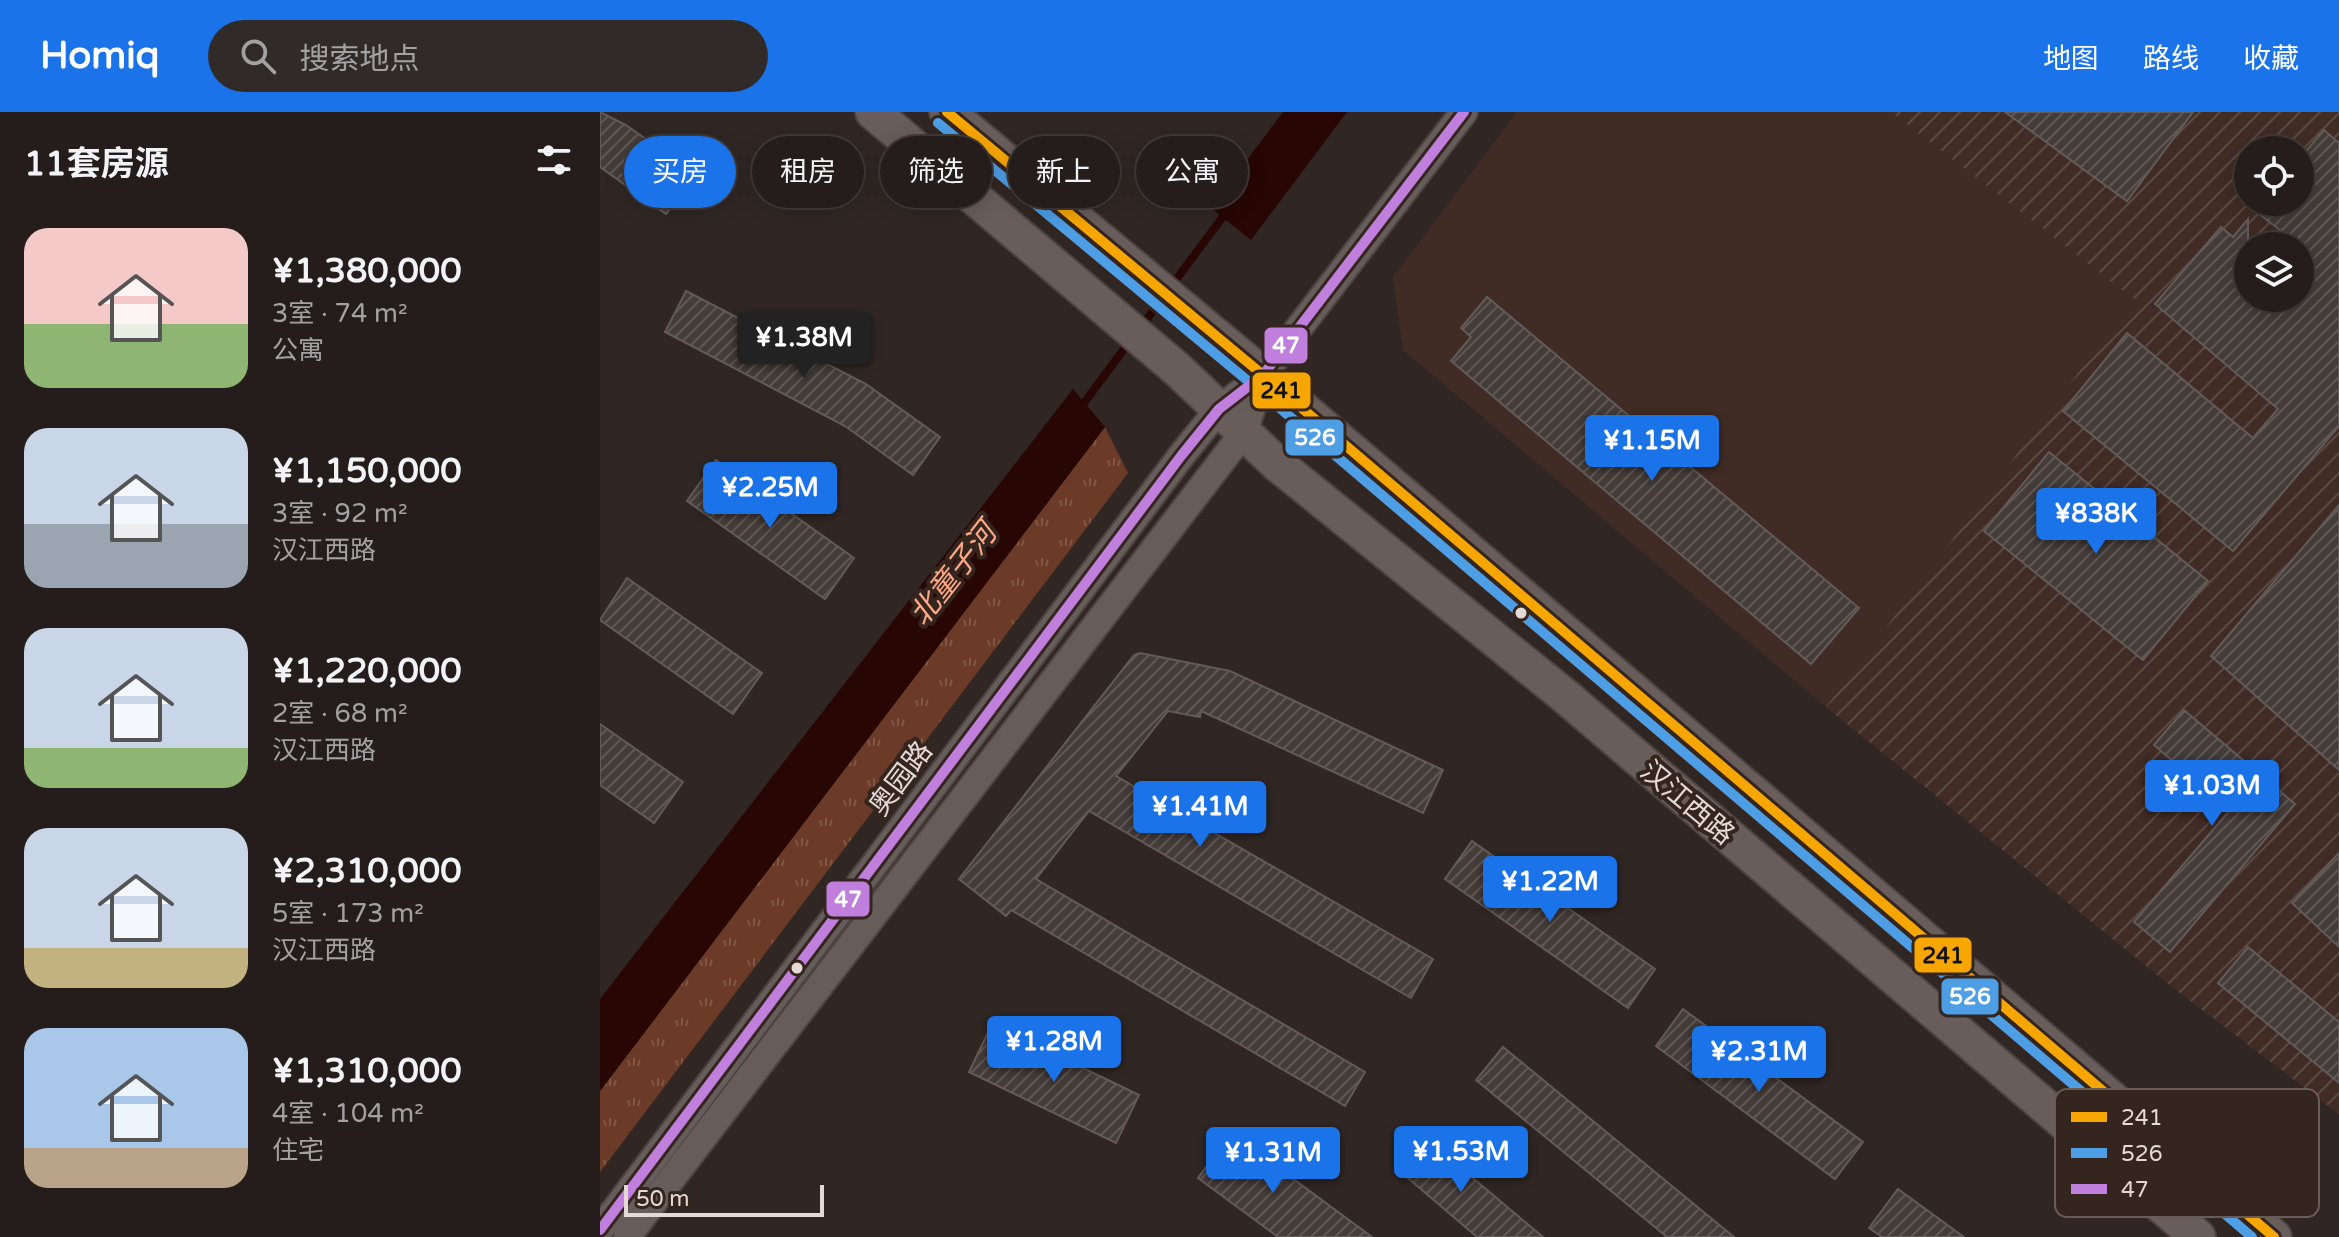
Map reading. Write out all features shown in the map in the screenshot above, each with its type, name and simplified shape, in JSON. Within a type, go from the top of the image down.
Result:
[{"type":"main road","name":"汉江西路","points":[[873,112],[1113,313],[1276,463],[1565,696],[2055,1115]]},
{"type":"main road","name":"汉江西路","points":[[947,112],[1263,375],[2100,1089]]},
{"type":"main road","name":"汉江西路","points":[[2175,1217],[2198,1237]]},
{"type":"main road","name":"汉江西路","points":[[2251,1217],[2274,1237]]},
{"type":"street","name":"奥园路","points":[[627,1237],[1263,375],[1464,112]]},
{"type":"street","name":"奥园路","points":[[600,1230],[1231,420]]},
{"type":"shaded area","points":[[1517,112],[1891,112],[2135,299],[1826,707],[1403,350],[1393,277]]},
{"type":"shaded area","points":[[1891,112],[2339,112],[2339,1114],[2319,1099],[2319,1089],[2306,1089],[2167,983],[1826,707],[2134,299]]},
{"type":"green space","points":[[1105,427],[1128,473],[600,1172],[600,1091]]},
{"type":"water","points":[[1283,112],[1347,112],[1251,240],[1211,208],[1248,208],[1248,159]]},
{"type":"water","points":[[1073,389],[1105,427],[600,1091],[600,999]]},
{"type":"building","points":[[600,112],[642,136],[624,136],[624,184],[600,167]]},
{"type":"building","points":[[2005,112],[2193,112],[2127,201]]},
{"type":"building","points":[[2324,130],[2339,143],[2339,426],[2233,551],[2063,411],[2127,333],[2253,438],[2278,409],[2155,304],[2221,227],[2234,236],[2234,312],[2314,312],[2314,232],[2282,232],[2262,216],[2314,216],[2314,142]]},
{"type":"building","points":[[2248,219],[2248,232],[2237,232]]},
{"type":"building","points":[[686,291],[866,384],[940,437],[913,475],[845,426],[665,332]]},
{"type":"building","points":[[1487,297],[1859,608],[1811,664],[1451,361],[1471,337],[1461,328]]},
{"type":"building","points":[[2049,452],[2208,581],[2143,660],[1984,531]]},
{"type":"building","points":[[716,460],[854,558],[825,599],[687,501]]},
{"type":"building","points":[[2339,505],[2339,770],[2211,656]]},
{"type":"building","points":[[627,578],[762,673],[733,714],[600,620]]},
{"type":"building","points":[[1140,653],[1230,671],[1443,770],[1423,813],[1201,711],[1200,717],[1168,711],[1116,776],[1433,959],[1411,998],[1089,811],[1036,879],[1365,1072],[1345,1106],[1011,910],[1006,916],[959,879],[1134,655]]},
{"type":"building","points":[[2184,710],[2295,804],[2170,952],[2134,922],[2230,810],[2154,745]]},
{"type":"building","points":[[600,724],[683,782],[654,823],[600,785]]},
{"type":"building","points":[[1472,841],[1655,969],[1628,1008],[1445,879]]},
{"type":"building","points":[[2339,853],[2339,947],[2292,903]]},
{"type":"building","points":[[2248,947],[2339,1022],[2339,1083],[2218,983]]},
{"type":"building","points":[[1683,1009],[1863,1142],[1835,1179],[1656,1046]]},
{"type":"building","points":[[992,1024],[1139,1095],[1116,1143],[969,1072]]},
{"type":"building","points":[[1503,1047],[1734,1237],[1667,1237],[1476,1080]]},
{"type":"building","points":[[1231,1133],[1372,1237],[1278,1237],[1198,1178]]},
{"type":"building","points":[[1423,1136],[1543,1237],[1477,1237],[1396,1168]]},
{"type":"building","points":[[1898,1189],[1964,1237],[1882,1237],[1869,1228]]},
{"type":"waterway","name":"北童子河","points":[[1169,289],[1228,210]]},
{"type":"waterway","name":"北童子河","points":[[1141,327],[1161,300]]},
{"type":"waterway","name":"北童子河","points":[[1078,411],[1130,341]]},
{"type":"transit line","name":"241","points":[[947,112],[1263,375],[2100,1089]]},
{"type":"transit line","name":"47","points":[[600,1230],[1181,456],[1219,409],[1263,375],[1464,112]]},
{"type":"transit line","name":"526","points":[[938,123],[1254,386],[2078,1089]]},
{"type":"transit line","name":"526","points":[[2229,1217],[2252,1237]]},
{"type":"transit line","name":"241","points":[[2251,1217],[2274,1237]]}]
